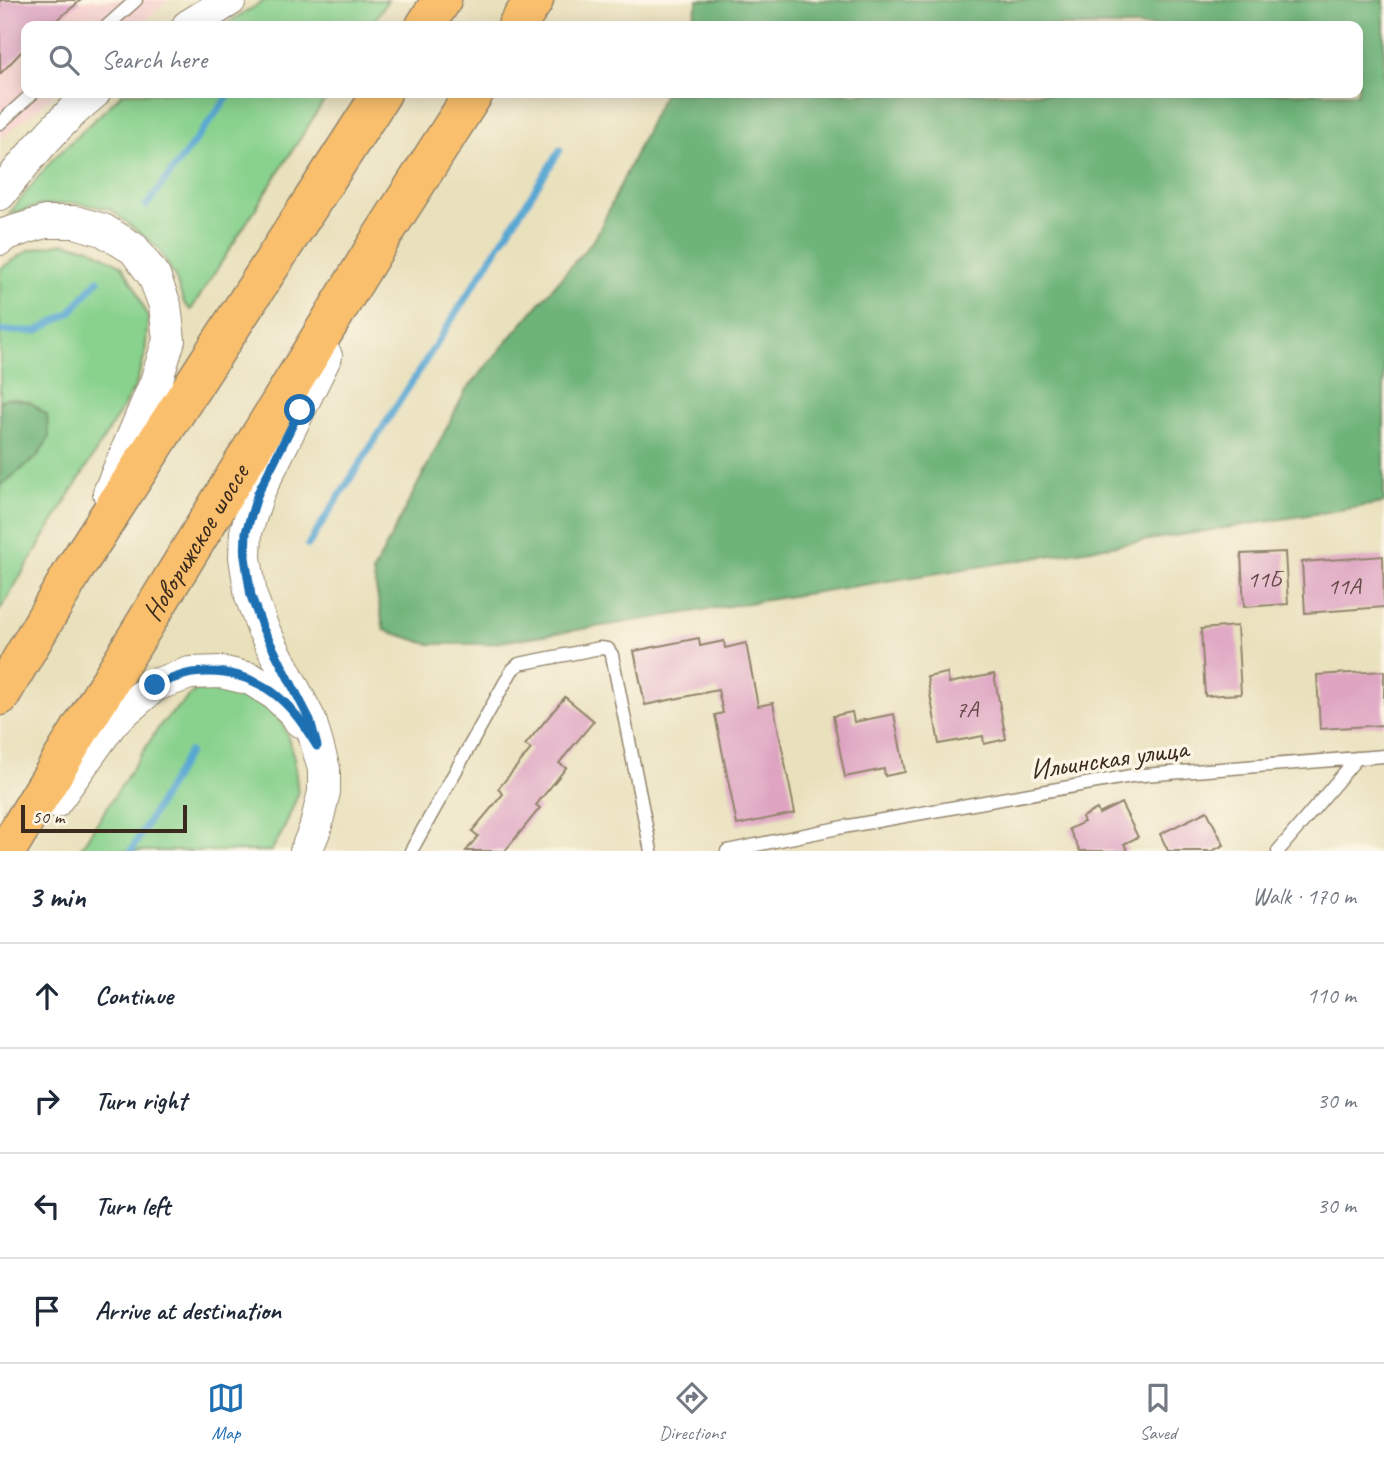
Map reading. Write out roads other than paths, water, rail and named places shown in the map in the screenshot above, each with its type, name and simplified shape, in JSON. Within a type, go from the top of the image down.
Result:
[{"type":"highway","points":[[428,21],[442,0]]},
{"type":"highway","points":[[520,21],[534,0]]},
{"type":"highway","points":[[0,696],[75,568],[379,98]]},
{"type":"highway","name":"Новорижское шоссе","points":[[7,849],[381,238],[471,98]]},
{"type":"street","points":[[196,21],[230,0]]},
{"type":"street","points":[[0,194],[27,159],[87,98]]},
{"type":"street","points":[[0,239],[6,234],[45,222],[75,222],[103,230],[134,249],[154,276],[165,305],[169,340],[156,382],[75,568]]},
{"type":"street","points":[[306,851],[315,829],[324,792],[324,769],[310,720],[263,629],[251,596],[245,557],[246,532],[258,493],[381,238]]},
{"type":"street","points":[[7,849],[49,811],[113,720],[155,685],[190,673],[220,672],[251,679],[275,694],[295,713],[317,746]]},
{"type":"lane","points":[[113,21],[136,0]]},
{"type":"lane","points":[[0,122],[27,98]]},
{"type":"lane","points":[[411,851],[512,670],[519,664],[600,648],[608,649],[612,655],[651,851]]},
{"type":"lane","name":"Ильинская улица","points":[[727,851],[843,827],[1130,776],[1384,756]]},
{"type":"lane","points":[[1278,851],[1357,758]]},
{"type":"waterway","points":[[146,206],[227,98]]},
{"type":"waterway","points":[[308,545],[560,150]]},
{"type":"waterway","points":[[0,331],[37,331],[70,313],[98,280]]},
{"type":"waterway","points":[[131,851],[189,752]]}]
